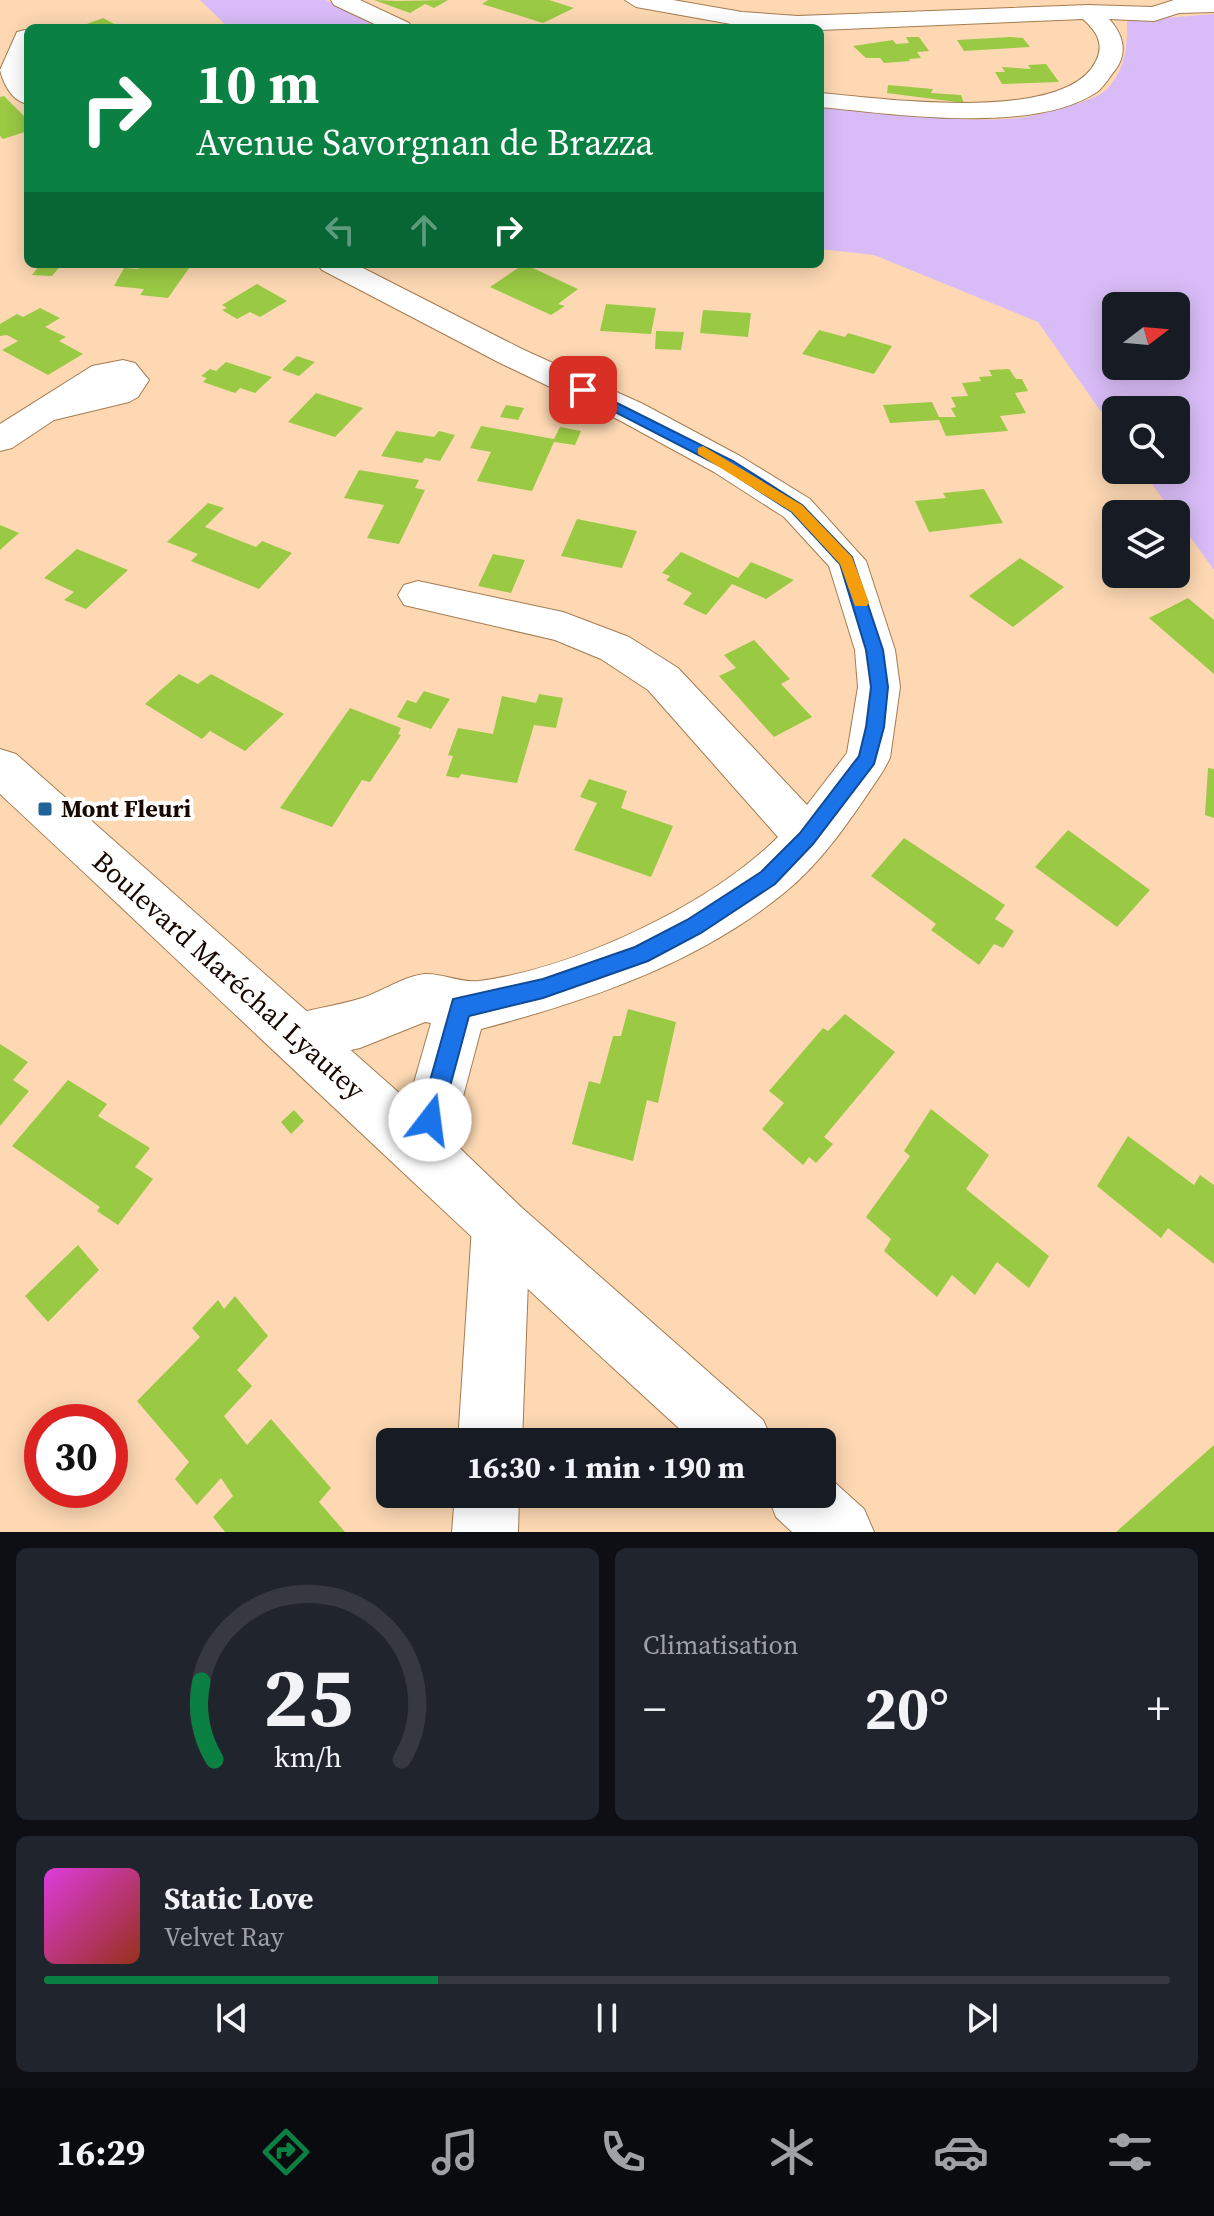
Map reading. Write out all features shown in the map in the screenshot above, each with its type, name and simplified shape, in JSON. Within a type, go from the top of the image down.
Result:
[{"type":"street","points":[[342,0],[393,24]]},
{"type":"street","points":[[636,0],[742,19],[798,23],[1088,12],[1214,20]]},
{"type":"street","points":[[1154,14],[1177,6],[1214,5]]},
{"type":"street","points":[[824,100],[1011,110],[1053,102],[1088,87],[1105,70],[1113,47],[1111,37],[1088,12]]},
{"type":"street","points":[[24,48],[12,70],[15,82],[24,92]]},
{"type":"street","points":[[297,1037],[360,1023],[425,998],[461,1006],[480,1005],[543,989],[641,954],[694,926],[768,878],[806,839],[868,758],[879,687],[875,650],[847,561],[797,508],[727,464],[631,412],[511,356],[340,268]]},
{"type":"street","points":[[0,440],[44,412]]},
{"type":"street","points":[[418,595],[563,627],[615,648],[663,679],[787,813],[806,839]]},
{"type":"street","name":"Boulevard Maréchal Lyautey","points":[[0,767],[422,1149],[501,1227],[725,1428]]},
{"type":"street","points":[[422,1149],[461,1006]]},
{"type":"street","points":[[491,1428],[501,1227]]},
{"type":"street","points":[[485,1532],[486,1508]]},
{"type":"street","points":[[814,1508],[841,1532]]},
{"type":"shaded area","points":[[200,0],[326,0],[374,24],[225,24]]},
{"type":"shaded area","points":[[1214,14],[1214,570],[1190,537],[1190,500],[1164,500],[1152,484],[1190,484],[1190,396],[1102,396],[1102,413],[1038,322],[874,255],[824,249],[824,106],[919,116],[1018,118],[1094,97],[1112,83],[1124,58],[1127,21]]},
{"type":"building","points":[[374,0],[448,0],[434,8],[425,4],[410,13]]},
{"type":"building","points":[[488,0],[549,0],[574,8],[543,23],[482,4]]},
{"type":"building","points":[[103,18],[114,24],[87,24]]},
{"type":"building","points":[[906,37],[919,37],[929,51],[917,52],[921,58],[910,61],[884,63],[880,58],[866,58],[853,46],[893,40],[896,44],[909,43]]},
{"type":"building","points":[[1023,38],[1030,47],[964,51],[957,40]]},
{"type":"building","points":[[1046,64],[1059,82],[1002,84],[995,72],[1005,72],[1002,67],[1031,69],[1028,65]]},
{"type":"building","points":[[888,85],[961,95],[964,103],[887,93]]},
{"type":"building","points":[[4,96],[24,116],[24,132],[3,139],[0,136],[0,97]]},
{"type":"building","points":[[37,268],[59,268],[52,276],[32,275]]},
{"type":"building","points":[[124,268],[189,268],[168,298],[140,295],[144,289],[114,286]]},
{"type":"building","points":[[518,268],[533,268],[578,289],[558,304],[565,306],[551,315],[490,287]]},
{"type":"building","points":[[257,284],[287,301],[260,317],[250,312],[237,319],[222,310],[227,308],[222,305]]},
{"type":"building","points":[[606,304],[656,308],[651,334],[600,331]]},
{"type":"building","points":[[40,308],[60,318],[45,327],[66,337],[59,341],[83,354],[48,375],[2,350],[18,341],[7,335],[0,336],[0,324],[17,314],[23,317]]},
{"type":"building","points":[[703,310],[751,313],[748,337],[700,333]]},
{"type":"building","points":[[819,330],[845,337],[848,333],[892,346],[874,374],[802,354]]},
{"type":"building","points":[[656,331],[684,332],[681,350],[655,349]]},
{"type":"building","points":[[297,356],[315,362],[299,376],[282,370]]},
{"type":"building","points":[[226,362],[272,377],[255,393],[240,388],[235,393],[203,382],[207,378],[201,376],[210,369],[216,371]]},
{"type":"building","points":[[1009,369],[1016,379],[1022,379],[1028,391],[1015,393],[1026,413],[1000,416],[1008,431],[946,436],[939,420],[890,423],[883,405],[932,402],[939,417],[956,417],[951,408],[956,407],[951,397],[968,396],[962,383],[992,376],[989,370]]},
{"type":"building","points":[[316,393],[363,408],[335,437],[288,422]]},
{"type":"building","points":[[506,405],[524,408],[518,420],[500,417]]},
{"type":"building","points":[[481,426],[554,439],[560,427],[581,431],[575,445],[554,442],[532,491],[477,481],[491,452],[470,448]]},
{"type":"building","points":[[396,431],[434,437],[439,431],[455,435],[440,461],[425,458],[422,463],[381,456]]},
{"type":"building","points":[[359,470],[419,480],[415,488],[425,490],[399,544],[367,538],[384,505],[344,498]]},
{"type":"building","points":[[984,489],[1003,523],[929,532],[915,501],[946,498],[943,493]]},
{"type":"building","points":[[208,503],[224,508],[205,527],[256,547],[262,541],[292,553],[259,589],[191,561],[198,554],[167,542]]},
{"type":"building","points":[[577,519],[637,531],[622,568],[561,556]]},
{"type":"building","points":[[0,525],[19,533],[0,550]]},
{"type":"building","points":[[77,549],[128,570],[86,609],[64,600],[74,592],[44,578]]},
{"type":"building","points":[[681,552],[738,578],[751,562],[794,580],[766,599],[732,584],[706,615],[683,604],[692,593],[666,580],[670,576],[662,573]]},
{"type":"building","points":[[493,554],[525,560],[511,593],[478,586]]},
{"type":"building","points":[[1020,558],[1064,587],[1013,627],[969,596]]},
{"type":"building","points":[[1188,598],[1214,620],[1214,674],[1149,618]]},
{"type":"building","points":[[754,640],[790,679],[781,684],[812,717],[774,737],[719,676],[736,668],[724,655]]},
{"type":"building","points":[[179,674],[198,684],[211,674],[284,714],[245,751],[210,731],[202,739],[145,704]]},
{"type":"building","points":[[424,691],[450,699],[431,729],[397,717],[407,700],[416,703]]},
{"type":"building","points":[[539,694],[563,698],[556,728],[534,725],[517,783],[461,774],[459,778],[446,776],[453,756],[448,755],[458,728],[493,734],[502,696],[536,703]]},
{"type":"building","points":[[350,708],[401,728],[398,734],[401,735],[370,782],[362,780],[332,827],[280,808]]},
{"type":"building","points":[[1208,768],[1214,769],[1214,818],[1205,815]]},
{"type":"building","points":[[589,779],[627,791],[621,808],[673,826],[651,877],[574,850],[597,803],[580,797]]},
{"type":"building","points":[[1068,830],[1150,890],[1117,927],[1035,867]]},
{"type":"building","points":[[904,838],[1005,905],[995,919],[1014,931],[1003,948],[994,944],[979,965],[931,930],[936,924],[871,876]]},
{"type":"building","points":[[628,1009],[676,1022],[658,1103],[647,1100],[633,1161],[572,1144],[589,1081],[600,1084],[613,1036],[621,1036]]},
{"type":"building","points":[[845,1014],[895,1052],[824,1137],[833,1144],[816,1163],[809,1157],[803,1165],[762,1129],[784,1103],[769,1091],[823,1028],[828,1031]]},
{"type":"building","points":[[0,1044],[28,1062],[13,1080],[29,1091],[0,1126]]},
{"type":"building","points":[[68,1080],[107,1104],[98,1116],[150,1148],[135,1167],[153,1179],[118,1225],[97,1211],[100,1207],[12,1146]]},
{"type":"building","points":[[931,1109],[989,1155],[966,1189],[1049,1256],[1029,1288],[997,1262],[975,1295],[952,1275],[937,1297],[884,1251],[891,1239],[866,1217],[910,1156],[904,1151]]},
{"type":"building","points":[[294,1110],[304,1121],[291,1134],[281,1122]]},
{"type":"building","points":[[1128,1136],[1194,1185],[1200,1175],[1214,1185],[1214,1264],[1168,1228],[1161,1238],[1097,1186]]},
{"type":"building","points":[[78,1245],[99,1270],[48,1322],[25,1296]]},
{"type":"building","points":[[235,1296],[268,1336],[237,1370],[252,1386],[224,1416],[247,1445],[271,1419],[331,1488],[319,1502],[345,1532],[225,1532],[213,1517],[233,1496],[221,1478],[197,1505],[175,1479],[189,1462],[137,1401],[200,1337],[192,1328],[218,1300],[224,1309]]},
{"type":"building","points":[[1214,1445],[1214,1532],[1116,1532]]},
{"type":"slow traffic","points":[[703,451],[797,508],[847,561],[861,602]]},
{"type":"place","name":"Mont Fleuri","points":[[45,809]]},
{"type":"route","points":[[430,1120],[461,1006],[480,1005],[543,989],[641,954],[694,926],[768,878],[806,839],[868,758],[875,727],[879,687],[875,650],[847,561],[797,508],[727,464],[583,390]]}]
